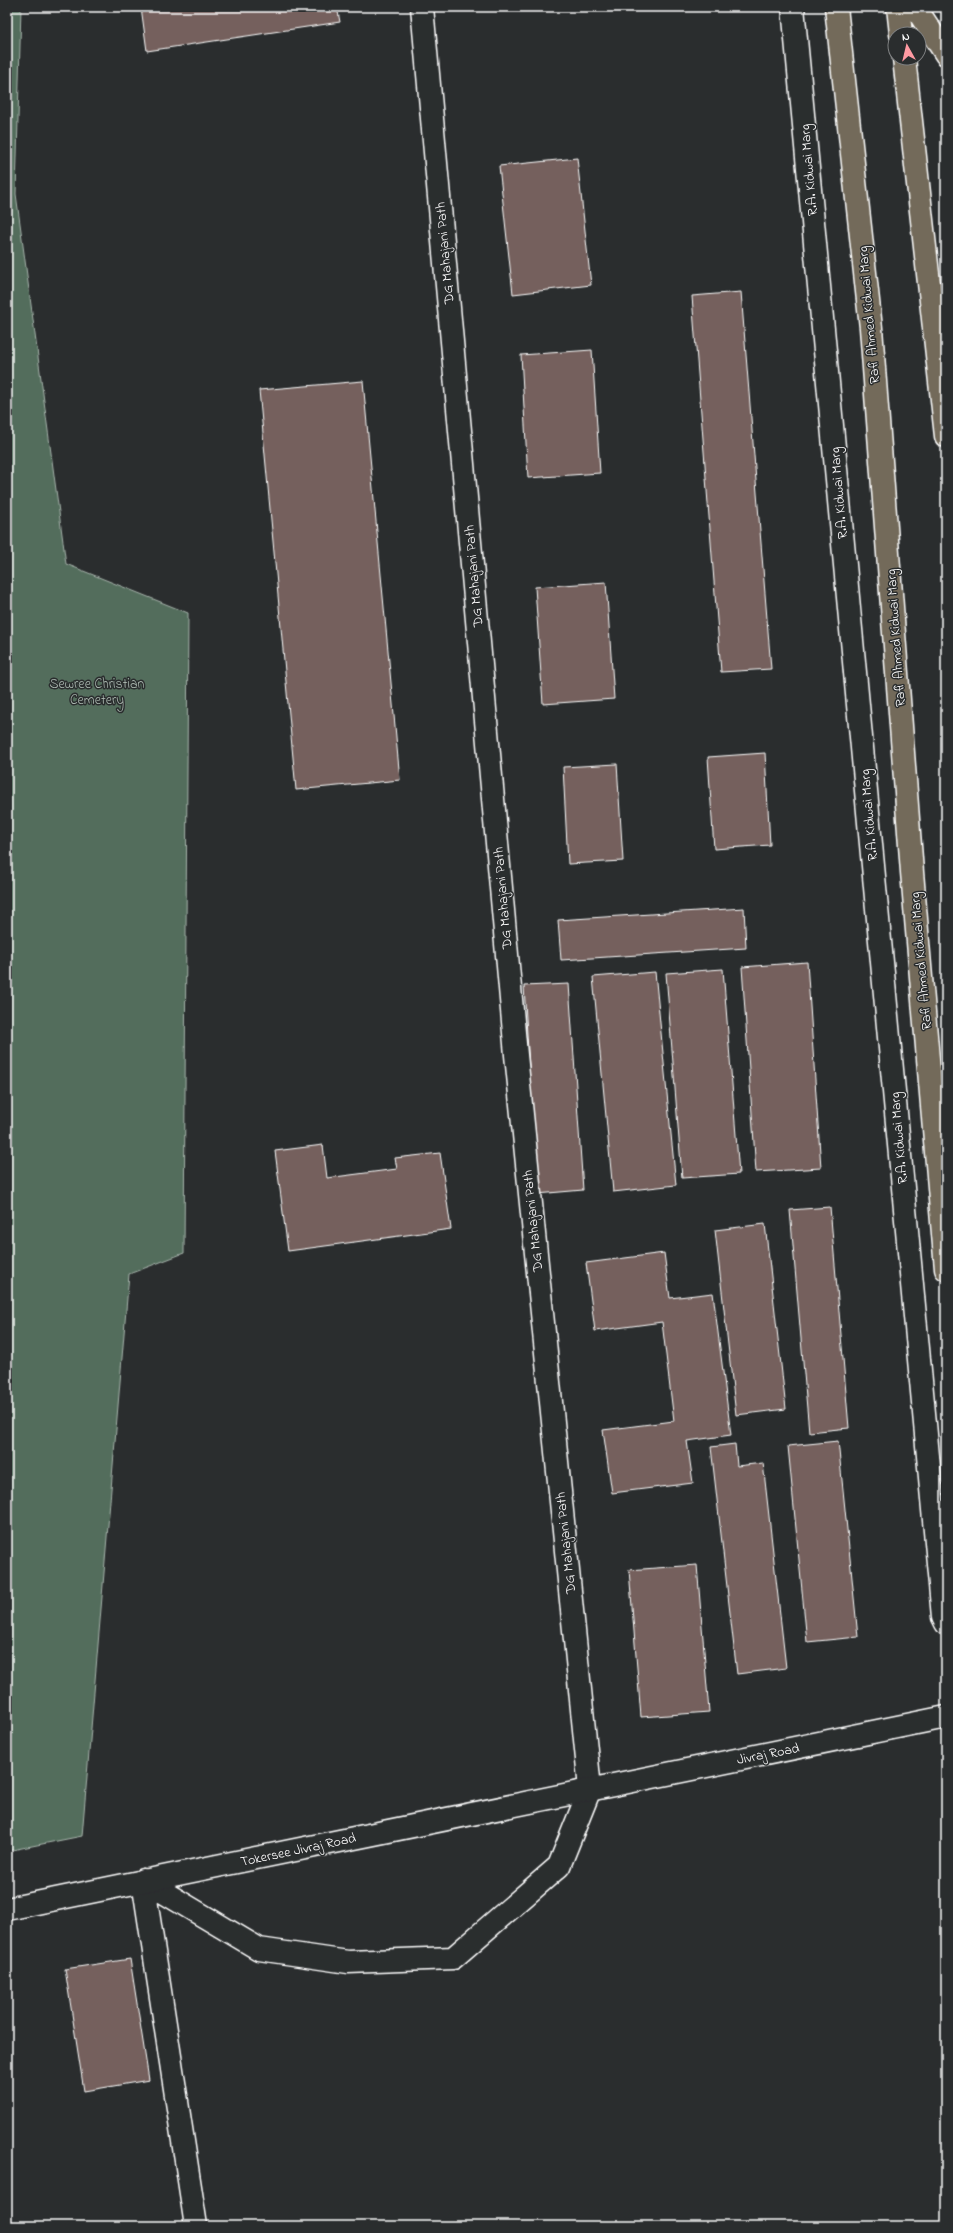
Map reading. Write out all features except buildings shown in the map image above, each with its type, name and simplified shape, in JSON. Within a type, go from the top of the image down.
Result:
[{"type":"main road","name":"Rafi Ahmed Kidwai Marg","points":[[836,7],[871,336],[912,872],[946,1269]]},
{"type":"main road","points":[[898,7],[900,26]]},
{"type":"main road","points":[[915,7],[946,54]]},
{"type":"main road","points":[[905,66],[946,436]]},
{"type":"street","name":"DG Mahajani Path","points":[[422,7],[516,1055],[590,1789]]},
{"type":"street","name":"R.A. Kidwai Marg","points":[[793,7],[942,1601],[946,1623]]},
{"type":"street","name":"Jivraj Road","points":[[590,1789],[946,1717]]},
{"type":"street","name":"Tokersee Jivraj Road","points":[[7,1909],[590,1789]]},
{"type":"street","points":[[143,1880],[259,1949],[348,1962],[453,1958],[559,1866],[590,1789]]},
{"type":"street","points":[[143,1880],[196,2226]]},
{"type":"green space","name":"Sewree Christian Cemetery","points":[[7,7],[21,7],[16,194],[66,564],[188,613],[184,1253],[129,1274],[82,1836],[7,1851]]}]
